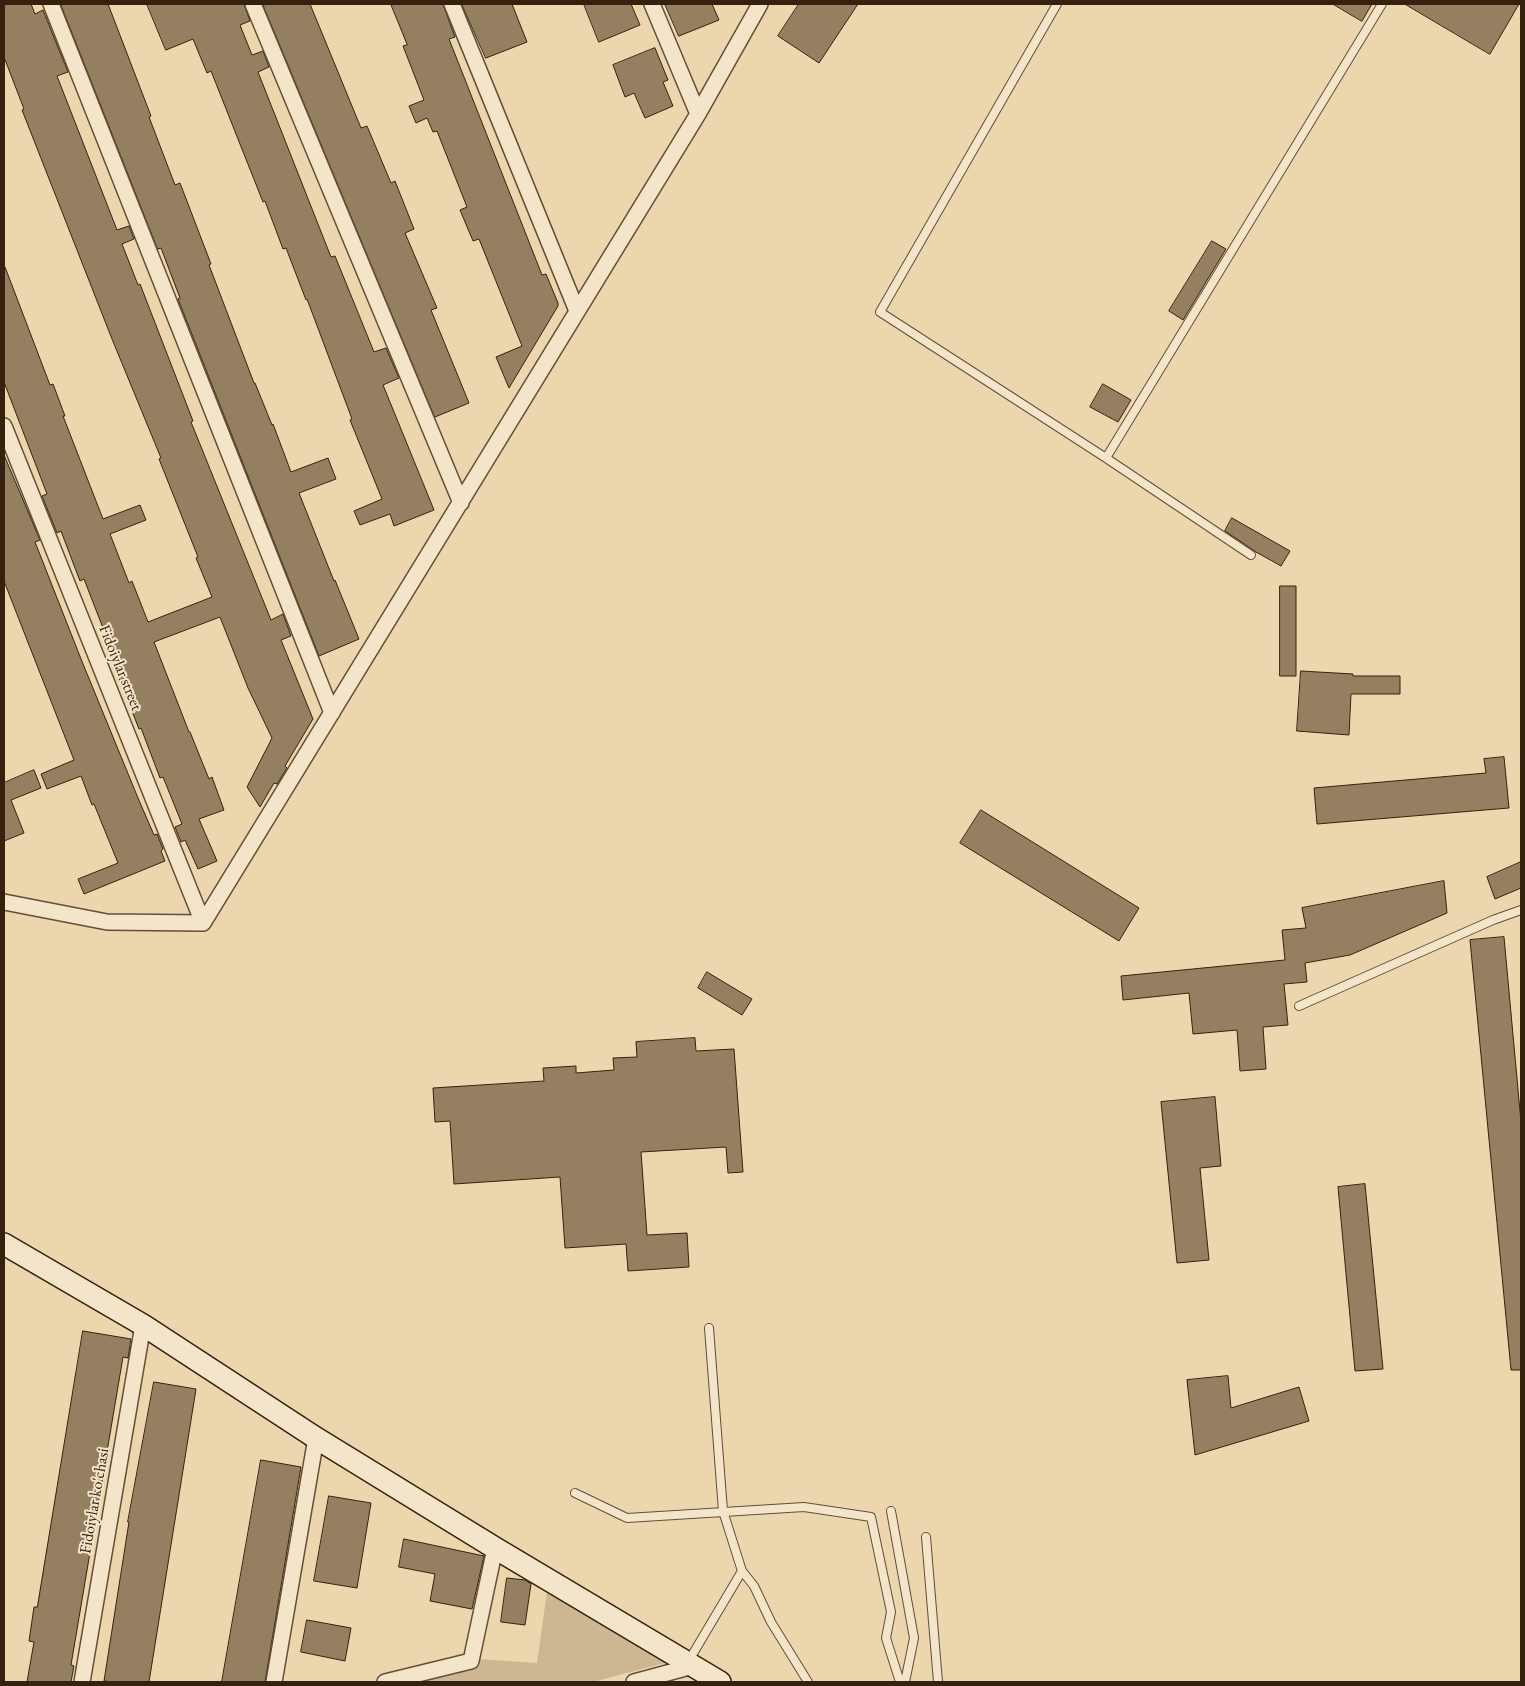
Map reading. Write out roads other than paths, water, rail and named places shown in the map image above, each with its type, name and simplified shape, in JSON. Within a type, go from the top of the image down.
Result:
[{"type":"street","points":[[51,4],[332,713]]},
{"type":"street","points":[[253,4],[461,503]]},
{"type":"street","points":[[452,4],[577,311]]},
{"type":"street","points":[[652,4],[698,114]]},
{"type":"street","points":[[4,902],[106,922],[203,923],[698,114],[760,4]]},
{"type":"street","name":"Fidoiylar street","points":[[4,426],[203,923]]},
{"type":"street","points":[[4,1244],[143,1325],[316,1438],[495,1548],[720,1682]]},
{"type":"street","name":"Fidoiylar ko'chasi","points":[[82,1682],[143,1325]]},
{"type":"street","points":[[274,1682],[316,1438]]},
{"type":"street","points":[[385,1682],[471,1662],[495,1548]]},
{"type":"street","points":[[634,1682],[690,1664]]},
{"type":"lane","points":[[1057,4],[880,312],[1106,458],[1251,555]]},
{"type":"lane","points":[[1106,458],[1382,4]]},
{"type":"lane","points":[[1299,1006],[1493,920],[1521,910]]},
{"type":"lane","points":[[709,1328],[723,1512],[742,1571],[754,1586],[771,1622],[808,1682]]},
{"type":"lane","points":[[575,1493],[627,1518],[804,1506],[871,1517],[890,1612],[886,1638],[900,1682]]},
{"type":"lane","points":[[891,1511],[914,1638],[906,1682]]},
{"type":"lane","points":[[926,1537],[938,1682]]},
{"type":"lane","points":[[690,1664],[742,1571]]}]
